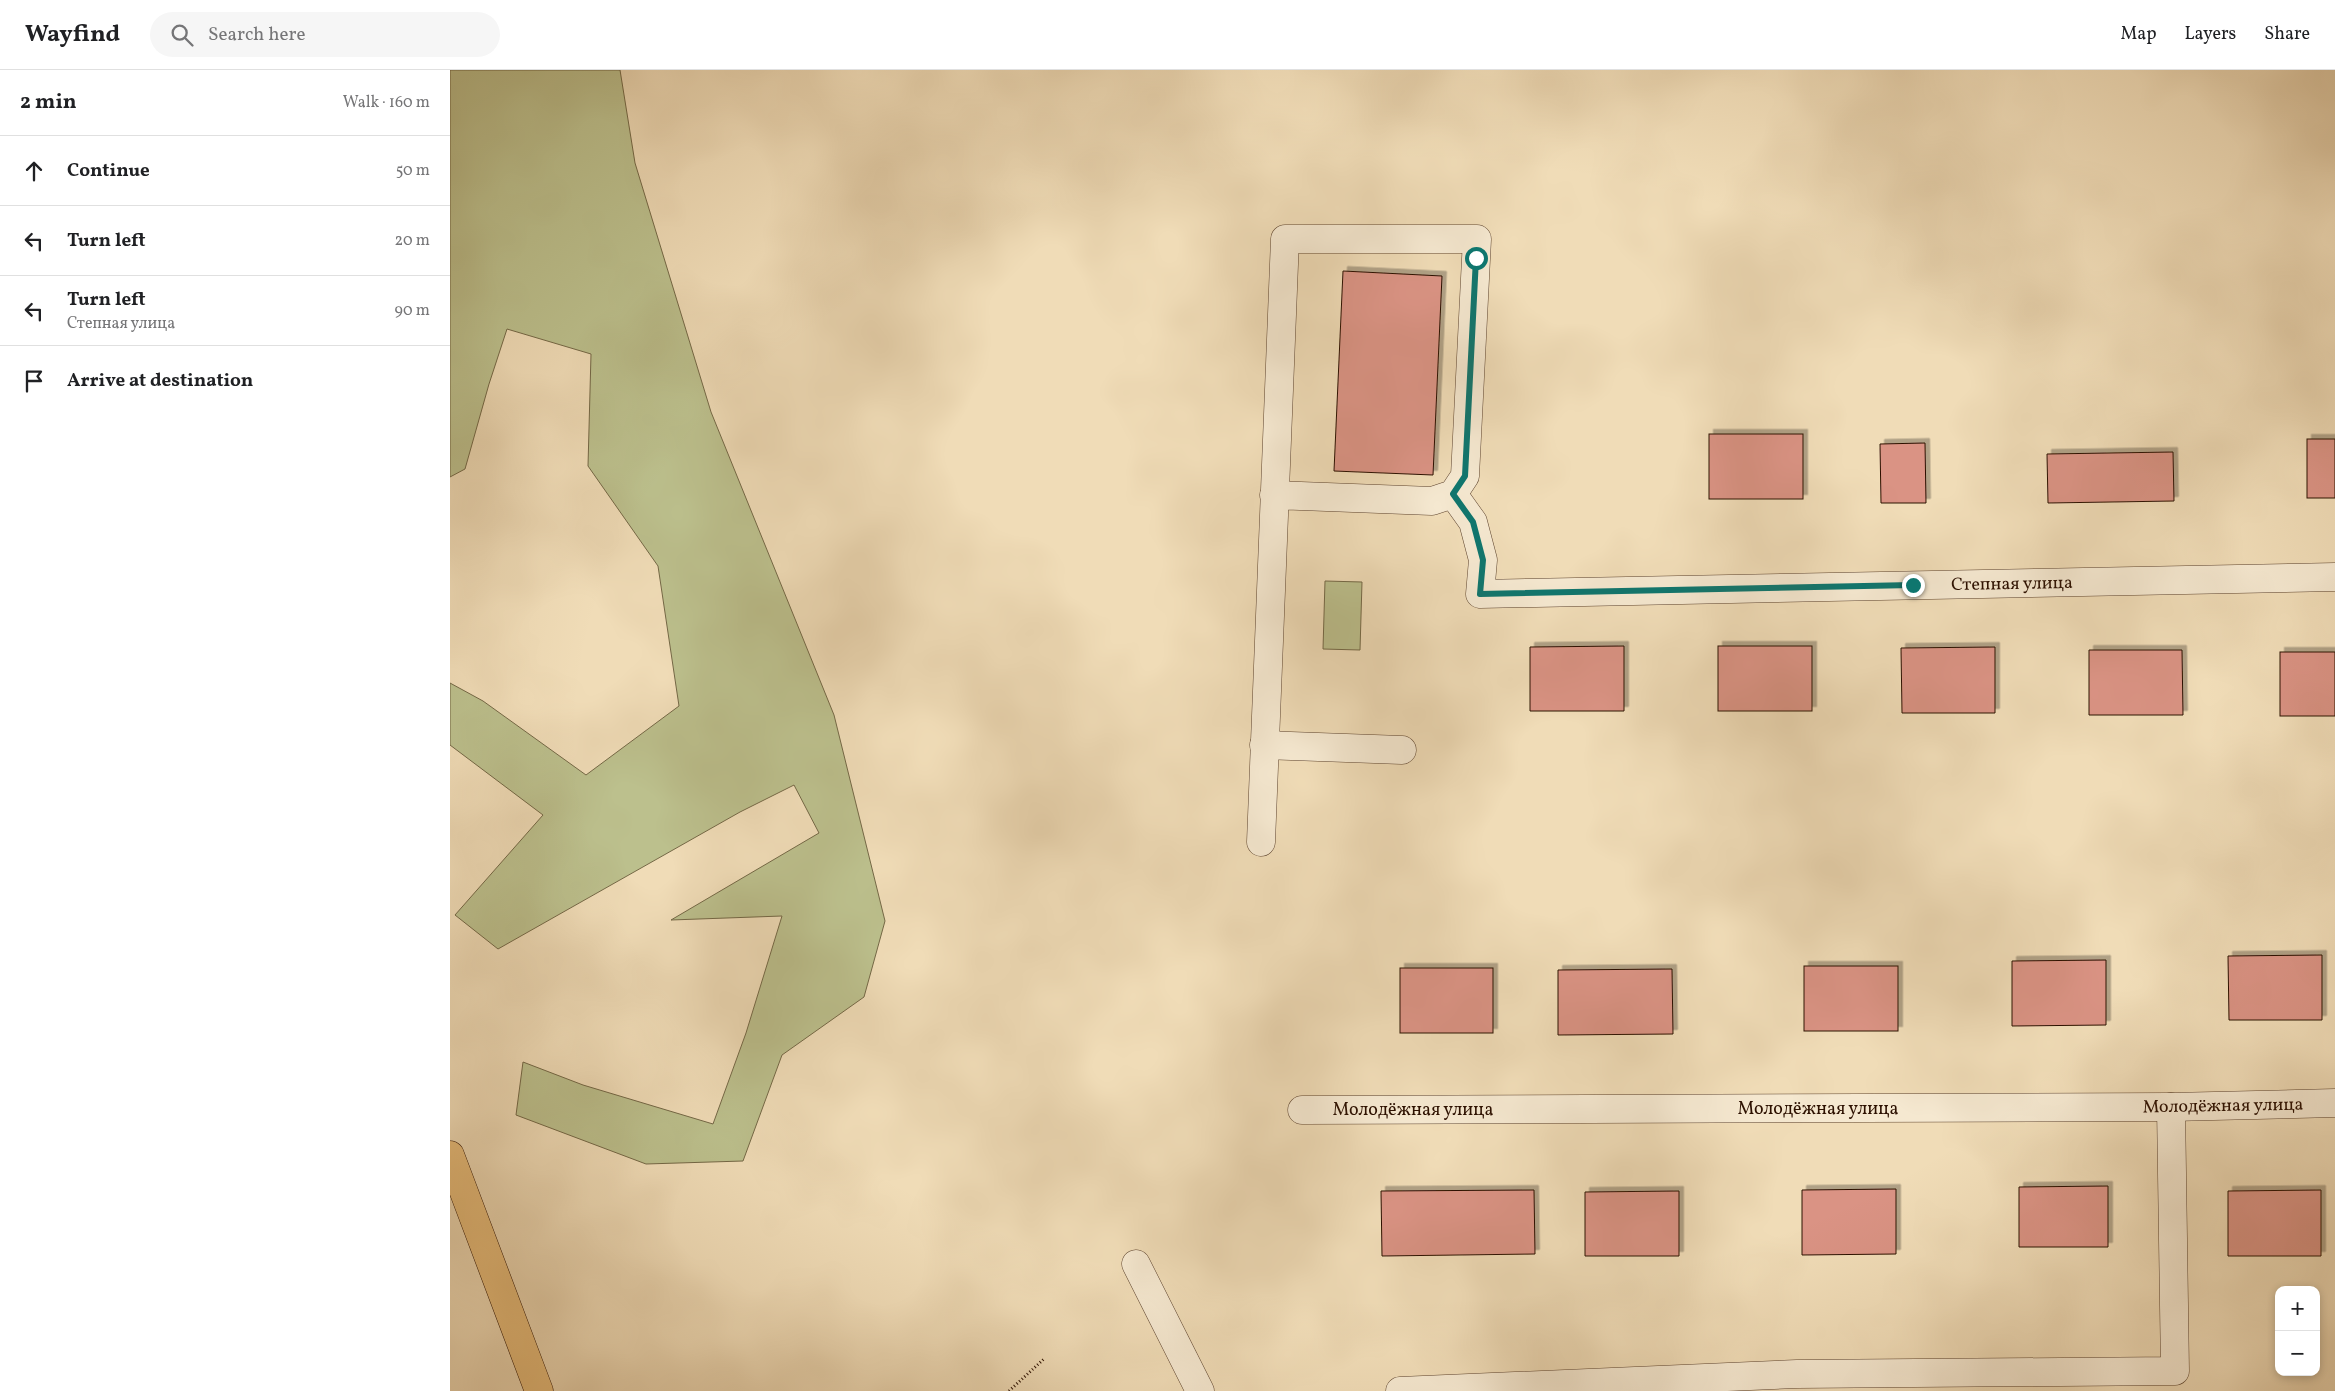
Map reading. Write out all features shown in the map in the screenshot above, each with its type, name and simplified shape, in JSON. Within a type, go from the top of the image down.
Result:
[{"type":"main road","points":[[450,1155],[539,1391]]},
{"type":"street","points":[[1261,842],[1264,745],[1274,495],[1285,238],[1477,238],[1465,476],[1453,494],[1432,501],[1274,495]]},
{"type":"street","name":"Степная улица","points":[[1453,494],[1473,522],[1483,560],[1480,594],[2335,577]]},
{"type":"street","points":[[1264,745],[1402,750]]},
{"type":"street","name":"Молодёжная улица","points":[[1302,1110],[2172,1107],[2335,1103]]},
{"type":"street","points":[[1400,1391],[1797,1374],[2179,1381],[2172,1107]]},
{"type":"street","points":[[1136,1264],[1200,1391]]},
{"type":"path","points":[[1009,1391],[1046,1358]]},
{"type":"green space","points":[[450,70],[620,70],[635,163],[711,412],[834,715],[885,921],[864,997],[782,1055],[743,1161],[646,1164],[516,1115],[523,1062],[583,1085],[713,1124],[746,1033],[782,916],[671,920],[819,833],[794,785],[740,812],[498,949],[455,915],[543,815],[450,745],[450,683],[483,701],[586,775],[679,706],[658,566],[588,466],[591,354],[507,329],[465,469],[450,477]]},
{"type":"green space","points":[[1325,581],[1362,582],[1360,650],[1323,649]]},
{"type":"building","points":[[1343,271],[1442,276],[1433,475],[1334,471]]},
{"type":"building","points":[[1709,434],[1803,434],[1803,499],[1709,499]]},
{"type":"building","points":[[2307,439],[2335,439],[2335,498],[2307,498]]},
{"type":"building","points":[[1925,443],[1926,503],[1881,503],[1880,444]]},
{"type":"building","points":[[2173,452],[2174,501],[2048,503],[2047,454]]},
{"type":"building","points":[[1624,646],[1624,711],[1530,711],[1530,647]]},
{"type":"building","points":[[1718,646],[1812,646],[1812,711],[1718,711]]},
{"type":"building","points":[[1995,647],[1995,713],[1902,713],[1901,648]]},
{"type":"building","points":[[2089,650],[2182,650],[2183,715],[2089,715]]},
{"type":"building","points":[[2280,652],[2335,652],[2335,716],[2280,716]]},
{"type":"building","points":[[2322,955],[2322,1020],[2229,1020],[2228,956]]},
{"type":"building","points":[[2106,960],[2106,1025],[2012,1026],[2012,961]]},
{"type":"building","points":[[1804,966],[1898,966],[1898,1031],[1804,1031]]},
{"type":"building","points":[[1400,968],[1493,968],[1493,1033],[1400,1033]]},
{"type":"building","points":[[1672,969],[1673,1034],[1558,1035],[1558,970]]},
{"type":"building","points":[[2108,1186],[2108,1247],[2019,1247],[2019,1187]]},
{"type":"building","points":[[1896,1189],[1896,1254],[1802,1255],[1802,1190]]},
{"type":"building","points":[[1534,1190],[1535,1254],[1382,1256],[1381,1191]]},
{"type":"building","points":[[2321,1190],[2321,1256],[2228,1256],[2228,1191]]},
{"type":"building","points":[[1679,1191],[1679,1256],[1585,1256],[1585,1192]]},
{"type":"route","points":[[1476,258],[1465,476],[1453,494],[1473,522],[1483,560],[1480,594],[1913,585]]}]
